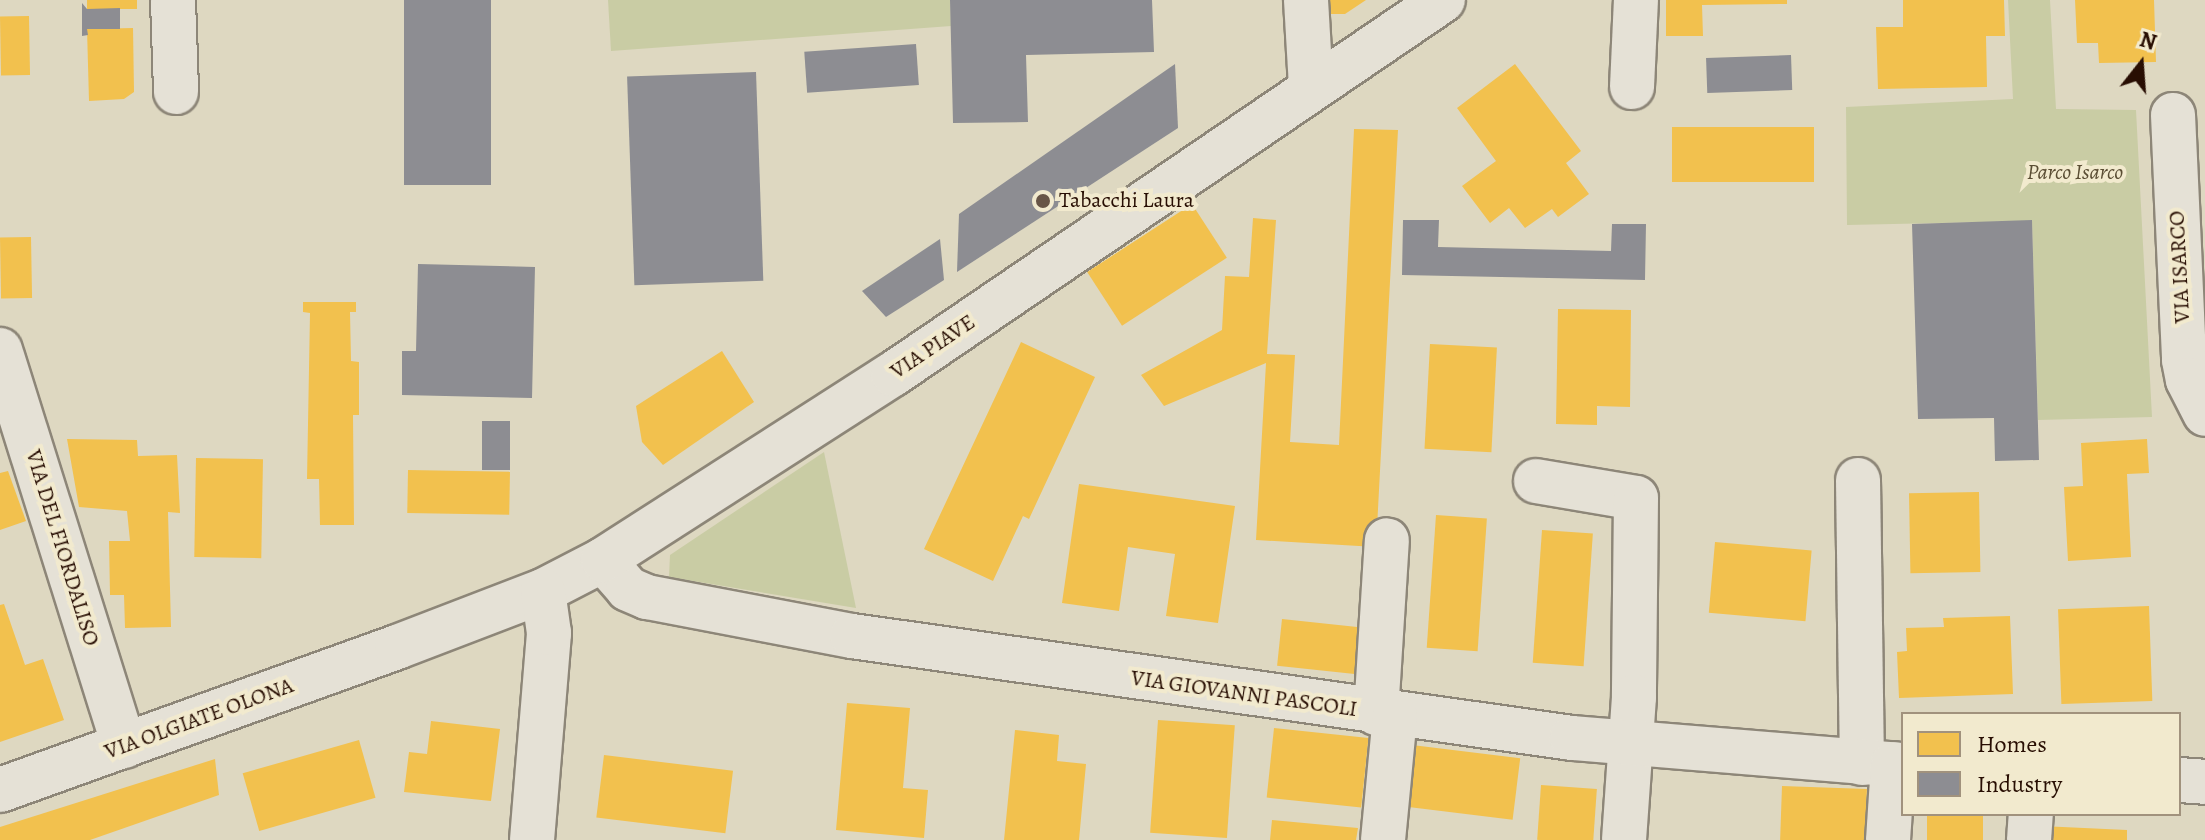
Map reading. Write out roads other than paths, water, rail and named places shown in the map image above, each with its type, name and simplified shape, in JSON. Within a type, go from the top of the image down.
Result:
[{"type":"street","points":[[173,0],[176,92]]},
{"type":"street","points":[[1306,0],[1311,86]]},
{"type":"street","name":"VIA PIAVE","points":[[397,647],[543,591],[603,560],[882,381],[1311,86],[1443,0]]},
{"type":"street","points":[[1632,87],[1636,0]]},
{"type":"street","name":"VIA ISARCO","points":[[2173,115],[2184,360],[2188,380],[2205,414]]},
{"type":"street","name":"VIA DEL FIORDALISO","points":[[11,346],[124,746]]},
{"type":"street","points":[[1858,480],[1886,764],[1888,840]]},
{"type":"street","points":[[1536,481],[1636,498],[1630,745],[1624,840]]},
{"type":"street","points":[[1383,840],[1387,540]]},
{"type":"street","name":"VIA GIOVANNI PASCOLI","points":[[603,560],[628,589],[660,600],[852,636],[1385,715],[1630,745],[1886,764]]},
{"type":"street","points":[[532,840],[549,633],[543,591]]},
{"type":"street","name":"VIA OLGIATE OLONA","points":[[0,790],[397,647]]},
{"type":"street","points":[[2181,780],[2205,782]]},
{"type":"street","points":[[2029,840],[2031,816]]},
{"type":"place","name":"Tabacchi Laura","points":[[1043,201]]},
{"type":"park label","name":"Parco Isarco","points":[[2075,173]]}]
